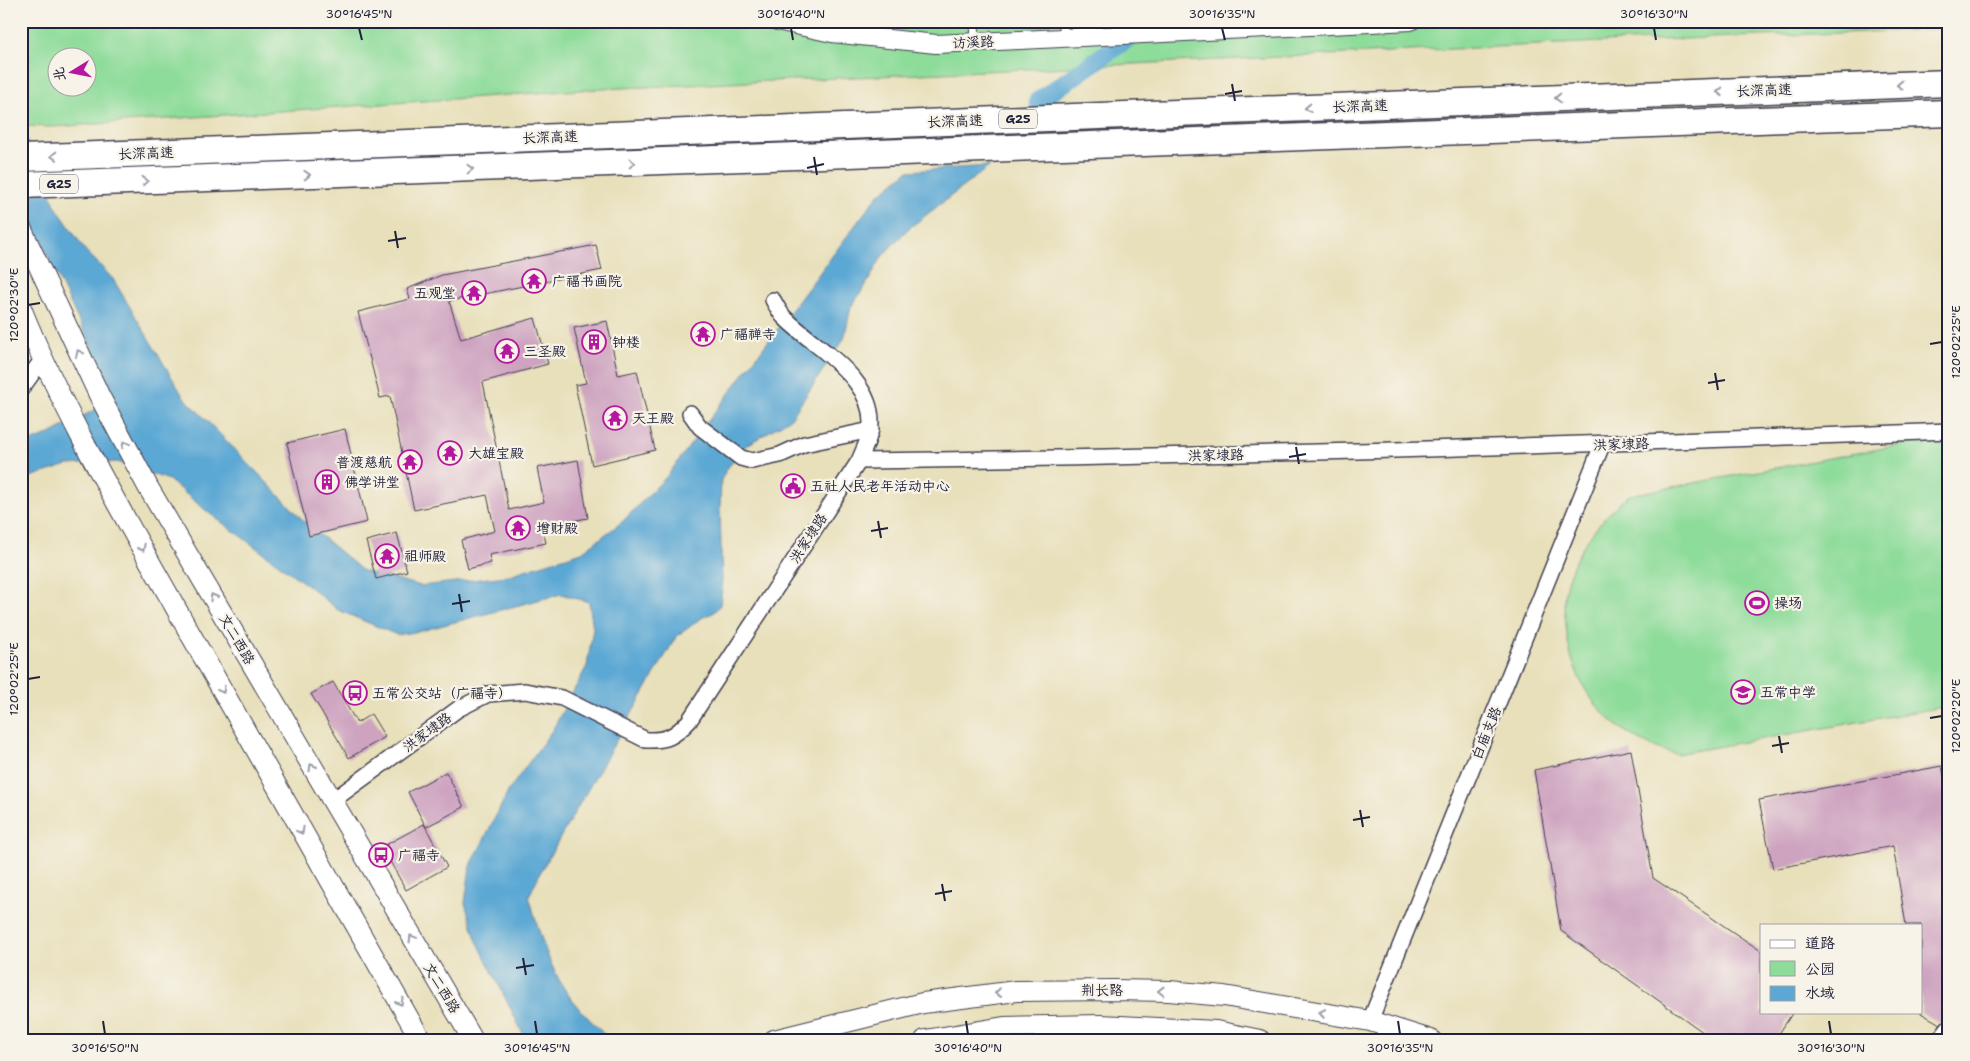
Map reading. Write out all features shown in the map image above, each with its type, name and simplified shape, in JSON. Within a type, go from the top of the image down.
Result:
[{"type":"highway","name":"长深高速","points":[[21,158],[1949,83]]},
{"type":"highway","name":"长深高速","points":[[21,185],[1949,113]]},
{"type":"main road","name":"文二西路","points":[[21,228],[100,397],[148,487],[473,1040]]},
{"type":"main road","points":[[21,308],[42,360],[118,505],[306,840],[421,1040]]},
{"type":"main road","points":[[21,341],[42,360]]},
{"type":"main road","name":"荆长路","points":[[774,1040],[924,1004],[1016,991],[1151,991],[1215,995],[1370,1021],[1431,1040]]},
{"type":"main road","points":[[925,1040],[1004,1027],[1101,1026],[1216,1031],[1260,1040]]},
{"type":"street","name":"访溪路","points":[[777,21],[832,33],[936,44],[1063,30],[1226,29],[1411,21]]},
{"type":"street","points":[[773,300],[783,315],[844,367],[860,388],[870,408],[870,430],[858,460]]},
{"type":"street","points":[[21,389],[42,360]]},
{"type":"street","points":[[690,414],[700,427],[741,458],[752,460],[780,455],[804,444],[870,430]]},
{"type":"street","name":"洪家埭路","points":[[332,801],[458,709],[488,694],[525,691],[562,698],[646,740],[660,741],[675,735],[689,722],[858,460],[1093,458],[1602,445],[1949,431]]},
{"type":"street","name":"白庙支路","points":[[1370,1021],[1602,445]]},
{"type":"street","points":[[1939,1040],[1949,1026]]},
{"type":"lane","points":[[974,21],[976,41]]},
{"type":"green space","points":[[21,21],[1949,21],[1949,29],[1602,42],[580,90],[53,127],[21,126]]},
{"type":"green space","name":"操场","points":[[1933,439],[1949,441],[1949,706],[1676,754],[1654,747],[1633,736],[1615,724],[1599,708],[1586,691],[1576,671],[1569,649],[1564,608],[1565,591],[1574,563],[1589,537],[1618,504],[1629,495]]},
{"type":"water","points":[[21,127],[56,207],[85,250],[113,279],[183,396],[308,525],[363,571],[421,586],[506,576],[582,552],[622,522],[667,476],[878,195],[908,171],[990,166],[908,229],[883,255],[851,307],[844,339],[791,418],[744,447],[726,470],[721,480],[722,589],[720,605],[713,613],[703,617],[676,637],[542,869],[529,896],[545,948],[562,985],[579,1008],[609,1040],[526,1040],[476,939],[465,903],[470,867],[509,790],[553,729],[587,666],[593,628],[589,602],[561,594],[421,631],[397,635],[338,610],[209,513],[169,480],[117,462],[68,465],[21,480],[21,446],[48,435],[98,408],[106,384],[98,361],[31,221],[21,194]]},
{"type":"building","points":[[596,245],[602,270],[449,301],[461,339],[535,318],[548,364],[483,382],[509,510],[544,502],[537,468],[578,460],[588,518],[542,526],[546,543],[489,555],[491,563],[468,569],[461,540],[495,531],[487,495],[414,510],[390,396],[380,398],[358,312],[410,299],[407,289],[442,275]]},
{"type":"building","name":"天王殿","points":[[607,321],[618,375],[637,371],[655,450],[592,465],[575,385],[586,383],[574,328]]},
{"type":"building","name":"佛学讲堂","points":[[345,429],[367,522],[309,536],[287,443]]},
{"type":"building","name":"祖师殿","points":[[397,533],[407,571],[376,579],[366,541]]},
{"type":"building","points":[[333,682],[357,723],[371,714],[385,737],[349,758],[311,694]]},
{"type":"building","points":[[1631,750],[1653,878],[1760,950],[1760,1014],[1792,1014],[1775,1040],[1714,1040],[1561,931],[1534,770]]},
{"type":"building","points":[[1942,766],[1949,801],[1949,1017],[1940,1024],[1922,1014],[1922,924],[1906,924],[1893,846],[1773,869],[1759,800]]},
{"type":"building","points":[[446,772],[464,807],[426,827],[408,792]]},
{"type":"building","points":[[424,824],[447,867],[406,890],[382,847]]},
{"type":"waterway","points":[[1038,101],[1153,21]]},
{"type":"place","name":"广福书画院","points":[[534,281]]},
{"type":"place","name":"五观堂","points":[[474,293]]},
{"type":"place","name":"广福禅寺","points":[[703,334]]},
{"type":"place","name":"钟楼","points":[[594,342]]},
{"type":"place","name":"三圣殿","points":[[507,351]]},
{"type":"place","name":"天王殿","points":[[615,418]]},
{"type":"place","name":"大雄宝殿","points":[[450,453]]},
{"type":"place","name":"普渡慈航","points":[[410,462]]},
{"type":"place","name":"佛学讲堂","points":[[327,482]]},
{"type":"place","name":"五社人民老年活动中心","points":[[793,486]]},
{"type":"place","name":"增财殿","points":[[518,528]]},
{"type":"place","name":"祖师殿","points":[[387,556]]},
{"type":"place","name":"操场","points":[[1757,603]]},
{"type":"place","name":"五常中学","points":[[1743,692]]},
{"type":"place","name":"五常公交站（广福寺）","points":[[355,693]]},
{"type":"place","name":"广福寺","points":[[381,855]]}]
